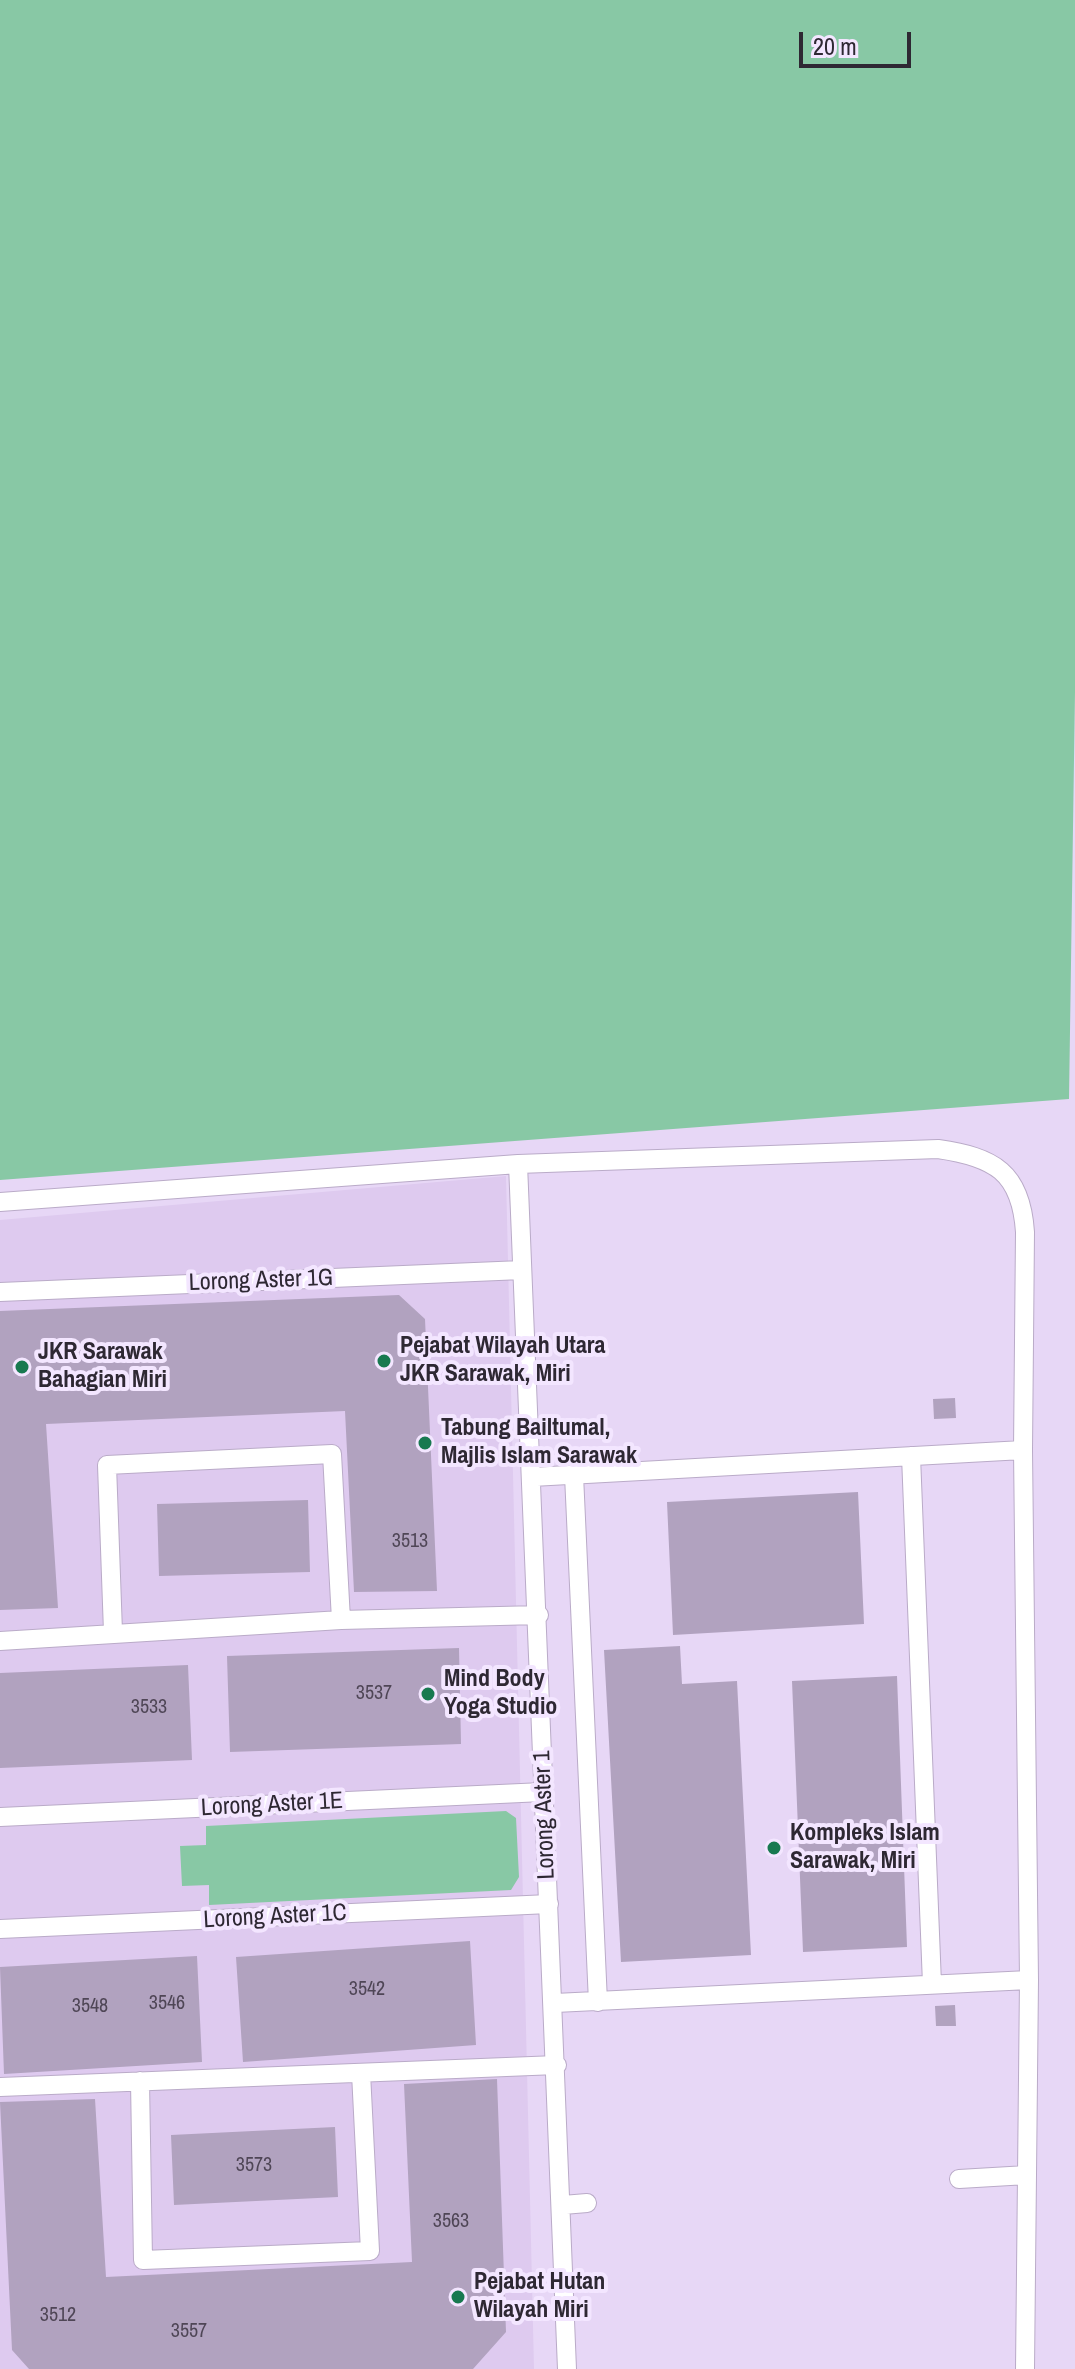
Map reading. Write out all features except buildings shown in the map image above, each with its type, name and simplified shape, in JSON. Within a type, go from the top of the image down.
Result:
[{"type":"lane","points":[[0,1202],[518,1164],[938,1149],[972,1154],[998,1169],[1014,1184],[1023,1202],[1029,1980],[1025,2369]]},
{"type":"lane","name":"Lorong Aster 1","points":[[518,1164],[539,1615],[543,1792],[555,2003],[567,2369]]},
{"type":"lane","name":"Lorong Aster 1G","points":[[0,1292],[522,1270]]},
{"type":"lane","points":[[532,1477],[1023,1450]]},
{"type":"lane","points":[[113,1632],[107,1465],[332,1454],[341,1620]]},
{"type":"lane","points":[[911,1456],[932,1984]]},
{"type":"lane","points":[[574,1475],[598,2002]]},
{"type":"lane","points":[[0,1641],[341,1620],[539,1615]]},
{"type":"lane","name":"Lorong Aster 1E","points":[[0,1817],[543,1792]]},
{"type":"lane","name":"Lorong Aster 1C","points":[[0,1929],[549,1904]]},
{"type":"lane","points":[[555,2003],[1029,1980]]},
{"type":"lane","points":[[0,2087],[557,2065]]},
{"type":"lane","points":[[140,2081],[143,2260],[370,2251],[361,2073]]},
{"type":"lane","points":[[959,2179],[1027,2175]]},
{"type":"lane","points":[[563,2205],[587,2203]]},
{"type":"shaded area","points":[[506,1176],[534,2369],[0,2369],[0,1220]]},
{"type":"green space","points":[[0,0],[1075,0],[1075,692],[1069,1099],[0,1180]]},
{"type":"green space","points":[[506,1811],[516,1818],[519,1877],[511,1890],[209,1905],[209,1885],[182,1886],[180,1846],[206,1845],[206,1826]]},
{"type":"place","name":"Pejabat Wilayah Utara JKR Sarawak, Miri","points":[[384,1361]]},
{"type":"place","name":"JKR Sarawak Bahagian Miri","points":[[22,1367]]},
{"type":"place","name":"Tabung Bailtumal, Majlis Islam Sarawak","points":[[425,1443]]},
{"type":"place","name":"Mind Body Yoga Studio","points":[[428,1694]]},
{"type":"place","name":"Kompleks Islam Sarawak, Miri","points":[[774,1848]]},
{"type":"place","name":"Pejabat Hutan Wilayah Miri","points":[[458,2297]]}]
